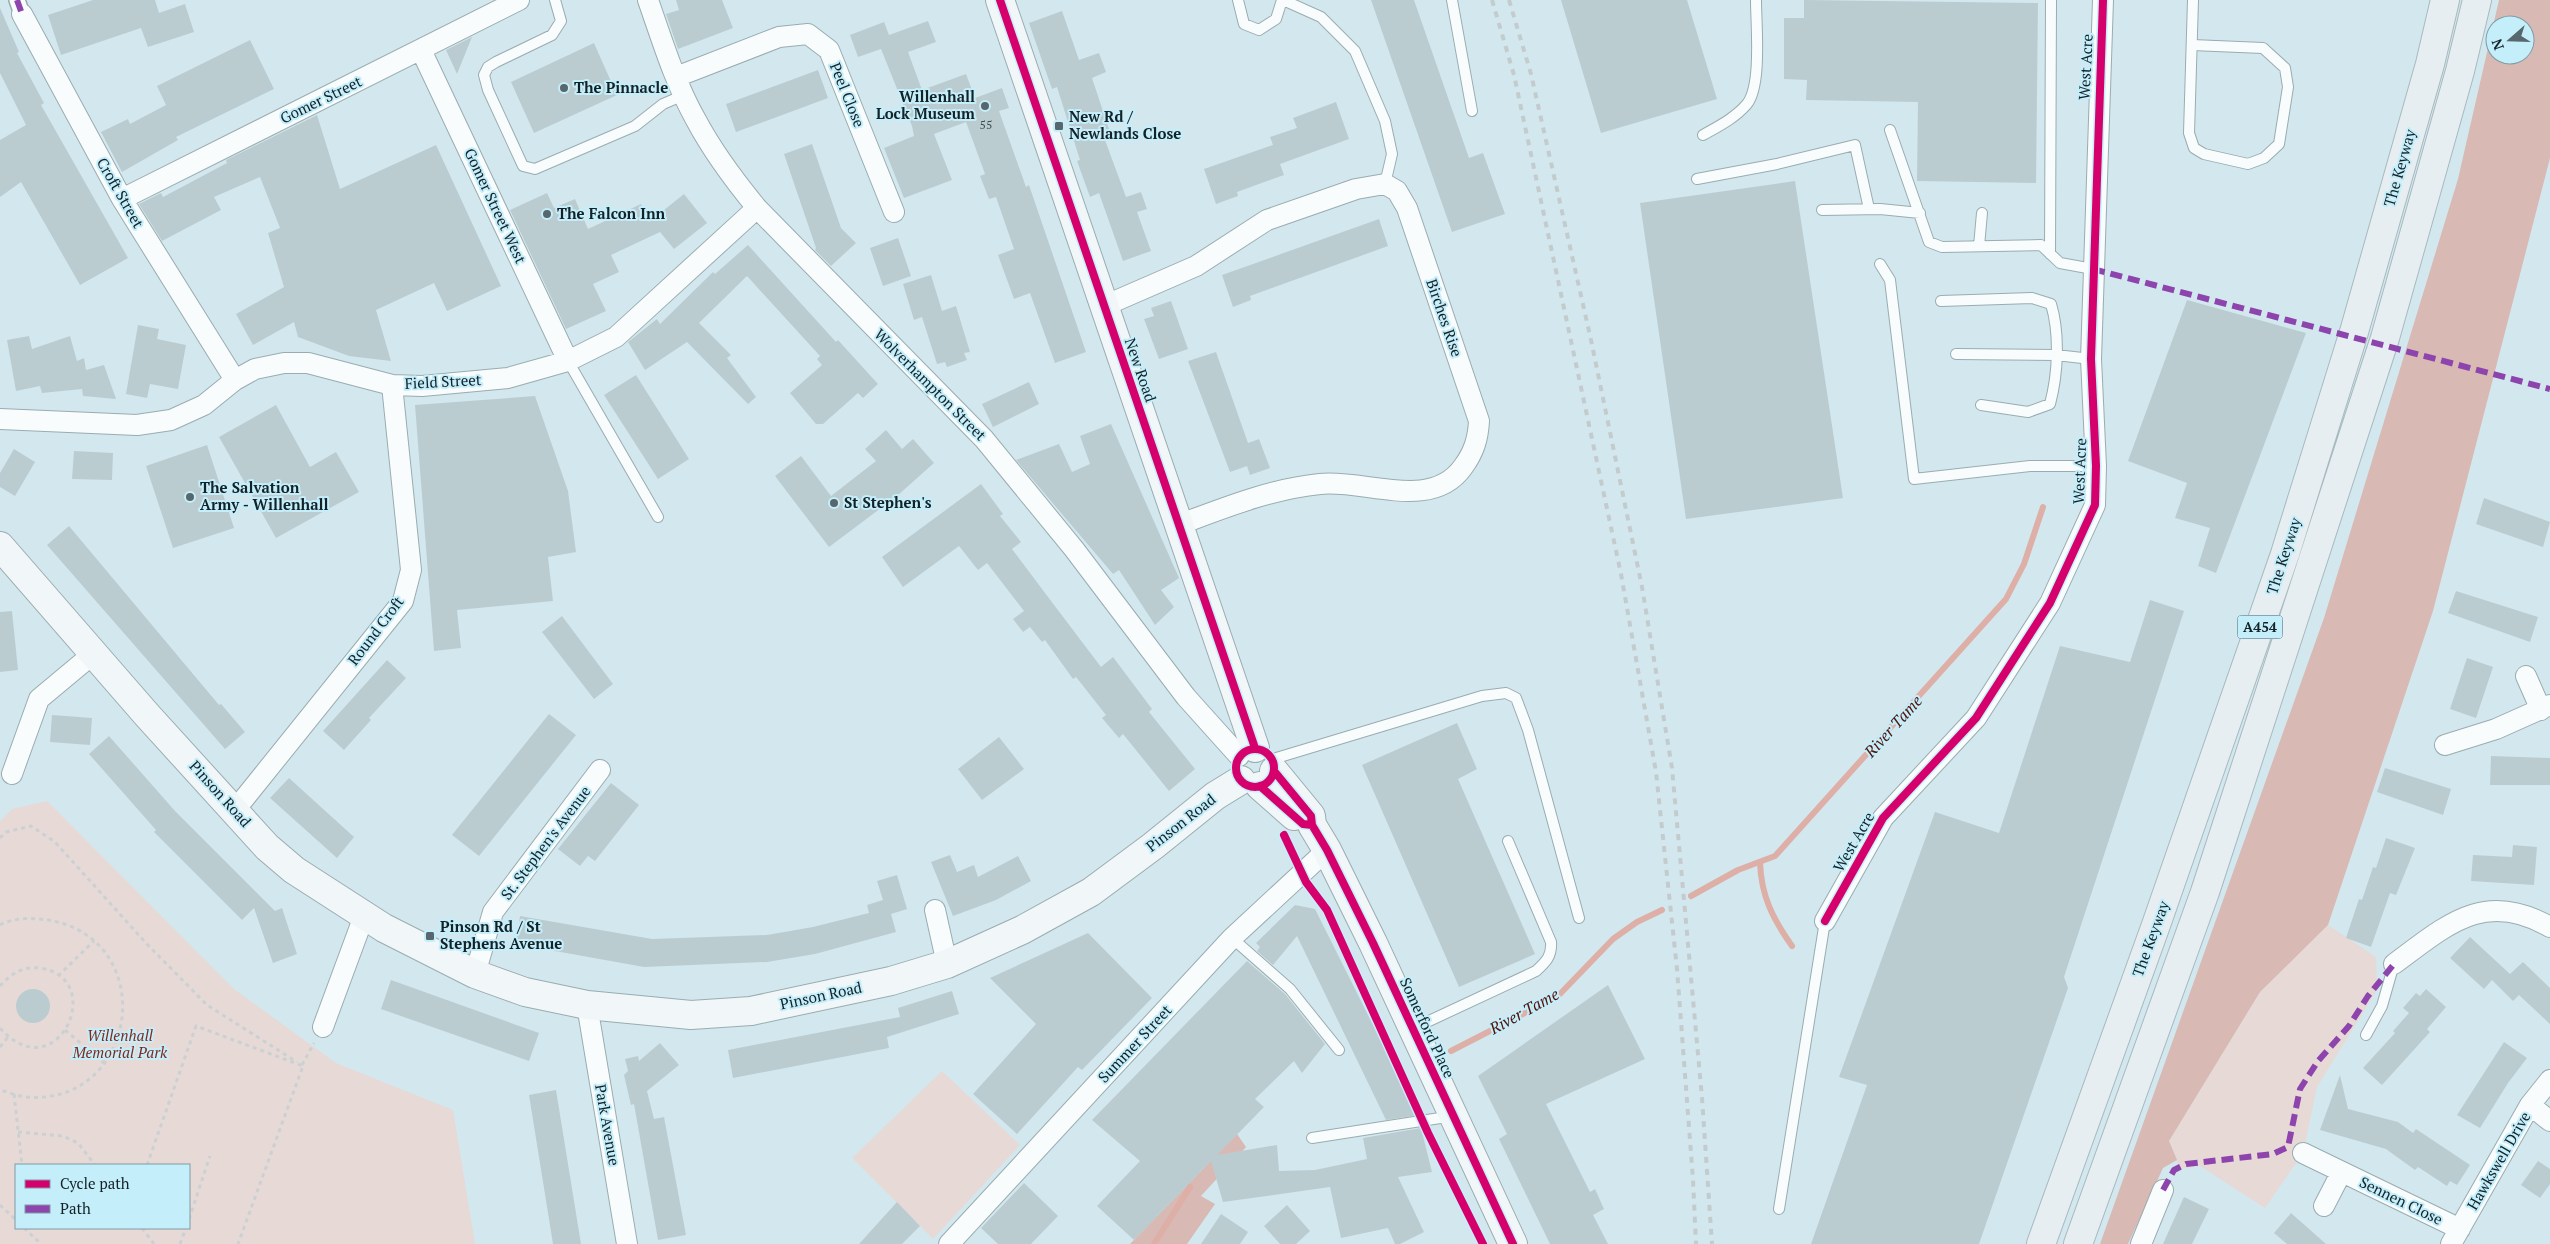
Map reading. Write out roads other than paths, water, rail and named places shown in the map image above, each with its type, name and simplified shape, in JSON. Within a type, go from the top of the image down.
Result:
[{"type":"highway","name":"The Keyway","points":[[2041,1244],[2153,934],[2285,554],[2354,332],[2430,64],[2444,0]]},
{"type":"highway","name":"The Keyway","points":[[2078,1244],[2205,892],[2386,338],[2460,72],[2477,0]]},
{"type":"main road","name":"New Road","points":[[1000,0],[1178,525],[1257,767]]},
{"type":"main road","name":"Pinson Road","points":[[0,546],[93,654],[267,847],[294,870],[384,928],[475,974],[525,992],[587,1005],[691,1015],[750,1011],[872,986],[947,964],[1022,930],[1091,892],[1153,846],[1215,796],[1257,767]]},
{"type":"main road","name":"Somerford Place","points":[[1257,767],[1303,824],[1312,825],[1327,850],[1373,943],[1411,1030],[1454,1116],[1513,1244]]},
{"type":"street","name":"Gomer Street","points":[[122,199],[421,50],[494,6],[519,0]]},
{"type":"street","name":"Wolverhampton Street","points":[[648,0],[680,86],[695,119],[724,166],[757,208],[984,439],[1074,549],[1186,697],[1257,767]]},
{"type":"street","name":"West Acre","points":[[1825,921],[1883,818],[1976,718],[2050,603],[2095,505],[2096,466],[2091,359],[2103,0]]},
{"type":"street","name":"Croft Street","points":[[19,7],[122,199],[235,380]]},
{"type":"street","name":"Peel Close","points":[[680,86],[779,37],[808,34],[830,50],[894,212]]},
{"type":"street","name":"Gomer Street West","points":[[421,50],[568,362]]},
{"type":"street","points":[[1104,306],[1196,266],[1266,220],[1356,189],[1385,184]]},
{"type":"street","name":"Birches Rise","points":[[1178,525],[1256,496],[1321,484],[1416,491],[1444,485],[1456,477],[1471,456],[1478,437],[1479,421],[1407,208],[1397,192],[1385,184]]},
{"type":"street","name":"Field Street","points":[[0,419],[137,425],[171,420],[204,405],[235,380],[255,369],[284,363],[308,363],[392,385],[453,384],[508,378],[568,362],[616,337],[757,208]]},
{"type":"street","name":"Round Croft","points":[[234,810],[403,601],[411,570],[392,385]]},
{"type":"street","points":[[12,774],[39,699],[93,654]]},
{"type":"street","points":[[2445,745],[2496,729],[2546,707],[2526,676]]},
{"type":"street","name":"St. Stephen's Avenue","points":[[475,974],[493,912],[600,770]]},
{"type":"street","name":"Summer Street","points":[[949,1244],[1232,938],[1327,850]]},
{"type":"street","points":[[2394,964],[2444,927],[2481,913],[2498,909],[2531,916],[2550,927]]},
{"type":"street","points":[[935,910],[947,964]]},
{"type":"street","points":[[323,1027],[364,916]]},
{"type":"street","name":"Park Avenue","points":[[587,1005],[627,1244]]},
{"type":"street","name":"Hawkswell Drive","points":[[2455,1237],[2530,1105],[2550,1080]]},
{"type":"street","points":[[2530,1105],[2550,1121]]},
{"type":"street","name":"Sennen Close","points":[[2303,1153],[2341,1172],[2455,1237]]},
{"type":"street","name":"Sennen Close","points":[[2324,1206],[2341,1172]]},
{"type":"street","points":[[2141,1244],[2163,1190]]},
{"type":"lane","points":[[555,0],[561,21],[552,35],[496,62],[488,67],[484,75],[488,90],[523,166],[535,170],[635,126],[663,104],[680,86]]},
{"type":"lane","points":[[1238,0],[1244,24],[1259,30],[1276,19],[1282,0],[1321,17],[1355,51],[1386,121],[1392,154],[1385,184]]},
{"type":"lane","points":[[1452,0],[1472,111]]},
{"type":"lane","points":[[1703,135],[1732,118],[1748,102],[1754,84],[1756,0]]},
{"type":"lane","points":[[2050,254],[2051,0]]},
{"type":"lane","points":[[2192,0],[2188,133],[2194,148],[2204,154],[2248,164],[2264,158],[2278,144],[2288,87],[2285,68],[2263,48],[2192,45]]},
{"type":"lane","points":[[1890,130],[1929,242],[1942,247],[2041,245],[2060,263],[2093,269]]},
{"type":"lane","points":[[1697,179],[1777,164],[1855,145],[1869,210]]},
{"type":"lane","points":[[1822,210],[1920,213]]},
{"type":"lane","points":[[1979,246],[1982,213]]},
{"type":"lane","points":[[1880,264],[1890,280],[1914,478],[2030,466],[2096,466]]},
{"type":"lane","points":[[1941,302],[2032,298],[2051,304],[2055,316],[2056,355],[2055,385],[2050,404],[2028,412],[1981,405]]},
{"type":"lane","points":[[1956,354],[2056,355],[2091,359]]},
{"type":"lane","points":[[568,362],[658,517]]},
{"type":"lane","points":[[1257,767],[1482,696],[1506,693],[1516,698],[1528,730],[1579,918]]},
{"type":"lane","points":[[1411,1030],[1536,971],[1547,962],[1552,952],[1551,942],[1508,841]]},
{"type":"lane","points":[[1779,1209],[1825,921]]},
{"type":"lane","points":[[1232,938],[1290,990],[1339,1050]]},
{"type":"lane","points":[[2366,1036],[2382,1006],[2394,964]]},
{"type":"lane","points":[[1312,1138],[1454,1116]]},
{"type":"waterway","name":"River Tame","points":[[1691,896],[1738,870],[1775,856],[2006,599],[2024,564],[2043,507]]},
{"type":"waterway","points":[[1760,862],[1763,886],[1769,907],[1792,946]]},
{"type":"waterway","name":"River Tame","points":[[1451,1051],[1558,996],[1613,939],[1637,922],[1662,910]]},
{"type":"waterway","name":"River Tame","points":[[1154,1244],[1190,1187]]},
{"type":"railway","points":[[1492,0],[1514,75],[1621,574],[1656,772],[1677,969],[1696,1244]]},
{"type":"railway","points":[[1509,0],[1531,74],[1591,340],[1642,587],[1672,768],[1702,1098],[1712,1244]]},
{"type":"place","name":"The Pinnacle","points":[[564,88]]},
{"type":"place","name":"Willenhall Lock Museum","points":[[985,106]]},
{"type":"place","name":"New Rd / Newlands Close","points":[[1059,126]]},
{"type":"place","name":"The Falcon Inn","points":[[547,214]]},
{"type":"place","name":"The Salvation Army - Willenhall","points":[[190,497]]},
{"type":"place","name":"St Stephen's","points":[[834,503]]},
{"type":"place","name":"Pinson Rd / St Stephens Avenue","points":[[430,936]]},
{"type":"park label","name":"Willenhall Memorial Park","points":[[120,1044]]}]
